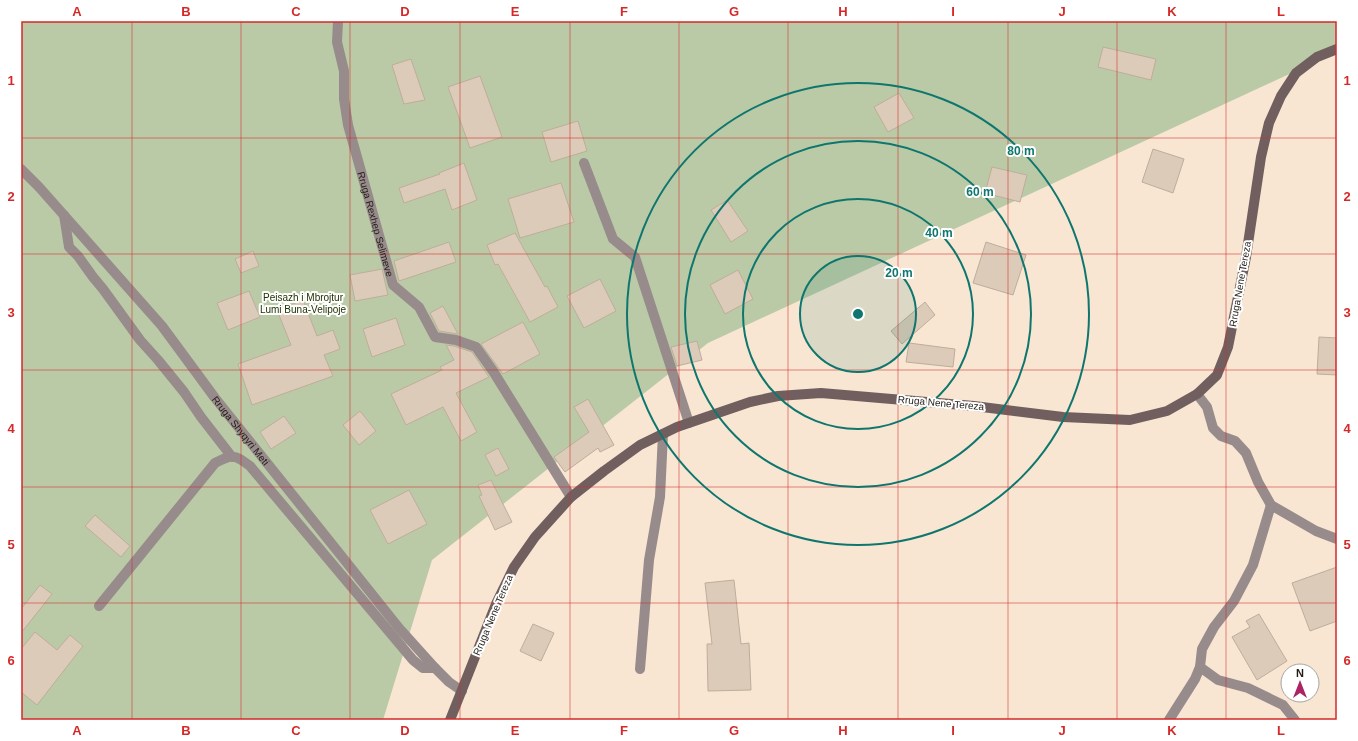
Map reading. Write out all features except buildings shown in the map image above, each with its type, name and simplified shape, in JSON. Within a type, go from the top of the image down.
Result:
[{"type":"street","name":"Rruga Rexhep Selimeve","points":[[338,21],[337,42],[344,71],[344,99],[348,126],[393,285],[418,307],[435,338],[456,340],[476,347],[571,497]]},
{"type":"street","name":"Rruga Nene Tereza","points":[[450,720],[496,604],[514,567],[535,537],[571,497],[604,470],[640,445],[663,434],[689,423],[750,402],[771,397],[821,393],[974,406],[1063,417],[1130,420],[1167,411],[1198,394],[1217,375],[1228,347],[1246,257],[1261,157],[1269,123],[1281,96],[1296,73],[1317,56],[1337,48]]},
{"type":"street","points":[[584,163],[613,239],[635,257],[689,423]]},
{"type":"street","name":"Rruga Shyqyri Meti","points":[[21,169],[39,187],[162,326],[215,398],[399,628],[434,668],[449,682],[462,691]]},
{"type":"street","points":[[64,215],[69,247],[78,256],[140,340],[180,386],[232,457]]},
{"type":"street","points":[[1198,394],[1207,407],[1212,428],[1221,436],[1235,441],[1246,453],[1258,482],[1271,504],[1316,532],[1337,539]]},
{"type":"street","points":[[640,669],[650,560],[660,497],[663,434]]},
{"type":"street","points":[[99,606],[215,463],[226,457],[237,456],[250,466],[413,660],[423,668],[434,668]]},
{"type":"street","points":[[1169,720],[1195,679],[1200,667],[1202,648],[1214,627],[1234,601],[1253,564],[1271,504]]},
{"type":"street","points":[[1200,667],[1218,680],[1248,688],[1283,705],[1294,720]]},
{"type":"green space","name":"Peisazh i Mbrojtur Lumi Buna-Velipoje","points":[[21,21],[1337,21],[1337,52],[708,343],[432,560],[383,720],[21,720]]}]
